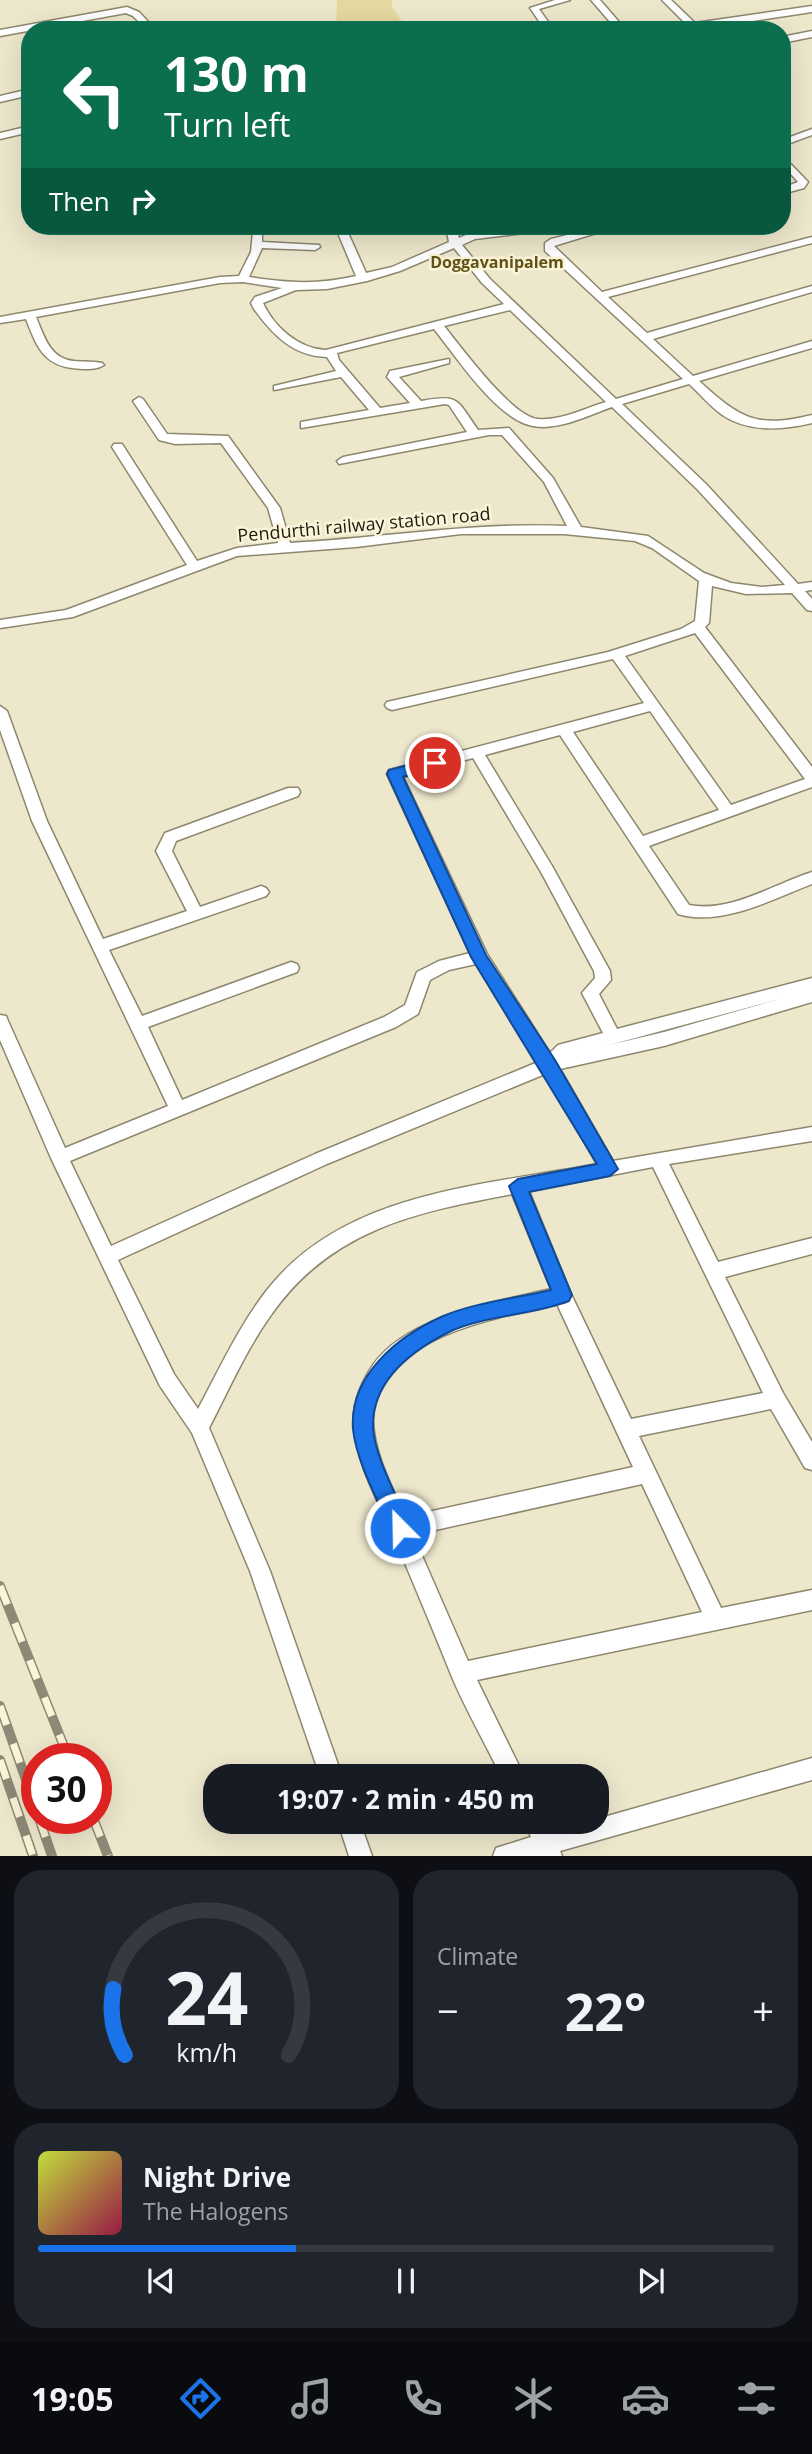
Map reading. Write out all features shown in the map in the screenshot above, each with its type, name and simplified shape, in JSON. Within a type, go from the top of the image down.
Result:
[{"type":"street","points":[[543,21],[534,8],[566,0]]},
{"type":"street","points":[[595,0],[614,21]]},
{"type":"street","points":[[666,0],[688,21]]},
{"type":"street","points":[[738,21],[812,9]]},
{"type":"street","points":[[66,21],[127,10],[143,21]]},
{"type":"street","points":[[0,33],[21,29]]},
{"type":"street","points":[[791,38],[812,34]]},
{"type":"street","points":[[0,99],[21,94]]},
{"type":"street","points":[[0,136],[21,131]]},
{"type":"street","points":[[791,140],[812,132]]},
{"type":"street","points":[[791,167],[802,179],[802,184],[810,196]]},
{"type":"street","points":[[791,188],[802,184]]},
{"type":"street","points":[[243,279],[259,235]]},
{"type":"street","points":[[344,235],[363,279]]},
{"type":"street","points":[[453,235],[454,242],[511,306],[805,587],[812,607]]},
{"type":"street","points":[[0,320],[187,285],[243,279],[293,287],[327,286],[396,269],[454,242],[482,235]]},
{"type":"street","points":[[583,235],[549,245],[552,253],[726,412],[748,422],[779,426],[812,419]]},
{"type":"street","points":[[600,296],[812,240]]},
{"type":"street","points":[[257,244],[315,247]]},
{"type":"street","points":[[293,287],[259,299],[257,303],[294,347],[307,352],[330,354],[341,347],[511,306]]},
{"type":"street","points":[[644,338],[812,289]]},
{"type":"street","points":[[30,316],[41,345],[57,362],[69,366],[99,365]]},
{"type":"street","points":[[437,325],[510,409],[527,422],[545,422],[812,344]]},
{"type":"street","points":[[330,354],[376,411]]},
{"type":"street","points":[[417,404],[393,377],[394,373],[445,361]]},
{"type":"street","points":[[278,388],[343,373]]},
{"type":"street","points":[[139,401],[163,437],[175,440],[215,437],[228,442],[274,508],[285,546]]},
{"type":"street","points":[[305,425],[417,404],[450,401],[475,433]]},
{"type":"street","points":[[343,461],[475,433],[495,430],[509,433],[549,481],[577,533]]},
{"type":"street","points":[[118,447],[195,567]]},
{"type":"street","name":"Pendurthi railway station road","points":[[0,624],[68,614],[235,553],[458,531],[619,535],[652,542],[706,581],[741,591],[805,587]]},
{"type":"street","points":[[698,628],[703,615],[706,581]]},
{"type":"street","points":[[392,705],[617,653],[698,628]]},
{"type":"street","points":[[638,844],[812,779],[698,628]]},
{"type":"street","points":[[617,653],[728,812]]},
{"type":"street","points":[[610,1169],[549,1065],[480,957],[394,774],[652,706]]},
{"type":"street","points":[[0,711],[45,834],[99,947],[140,1023],[178,1109]]},
{"type":"street","points":[[564,730],[678,904],[692,914],[711,911],[812,878]]},
{"type":"street","points":[[476,752],[547,870],[602,971],[603,980],[590,993],[613,1037]]},
{"type":"street","points":[[196,914],[164,851],[170,837],[293,792]]},
{"type":"street","points":[[99,947],[261,892]]},
{"type":"street","points":[[60,1158],[390,1022],[412,1009],[419,982],[430,971],[480,957]]},
{"type":"street","points":[[140,1023],[292,968]]},
{"type":"street","points":[[549,1065],[564,1051],[812,984]]},
{"type":"street","points":[[107,1256],[321,1159],[549,1065],[664,1039],[812,996]]},
{"type":"street","points":[[0,1021],[60,1158],[167,1380],[200,1427],[260,1571],[327,1764]]},
{"type":"street","points":[[200,1427],[252,1328],[276,1293],[325,1247],[385,1214],[414,1205],[658,1159],[812,1134]]},
{"type":"street","points":[[658,1159],[776,1399],[812,1461]]},
{"type":"street","points":[[518,1186],[562,1295],[628,1429],[646,1474],[716,1620]]},
{"type":"street","points":[[712,1272],[812,1246]]},
{"type":"street","points":[[507,1764],[461,1673],[368,1450],[363,1428],[367,1394],[377,1377],[407,1347],[446,1324],[562,1295]]},
{"type":"street","points":[[628,1429],[776,1399]]},
{"type":"street","points":[[400,1528],[646,1474]]},
{"type":"street","points":[[461,1673],[812,1600]]},
{"type":"street","points":[[504,1856],[549,1849],[812,1769]]},
{"type":"street","points":[[353,1834],[361,1856]]},
{"type":"shaded area","points":[[337,0],[392,0],[392,7],[402,21],[336,21]]},
{"type":"railway","points":[[0,1586],[63,1743]]},
{"type":"railway","points":[[0,1706],[21,1766]]},
{"type":"railway","points":[[0,1760],[33,1856]]},
{"type":"railway","points":[[44,1834],[52,1856]]},
{"type":"railway","points":[[99,1834],[108,1856]]},
{"type":"district","name":"Doggavanipalem","points":[[497,262]]},
{"type":"route","points":[[400,1528],[368,1450],[363,1428],[367,1394],[377,1377],[399,1353],[432,1331],[470,1317],[562,1295],[518,1186],[610,1169],[549,1065],[480,957],[394,774],[435,763]]}]
